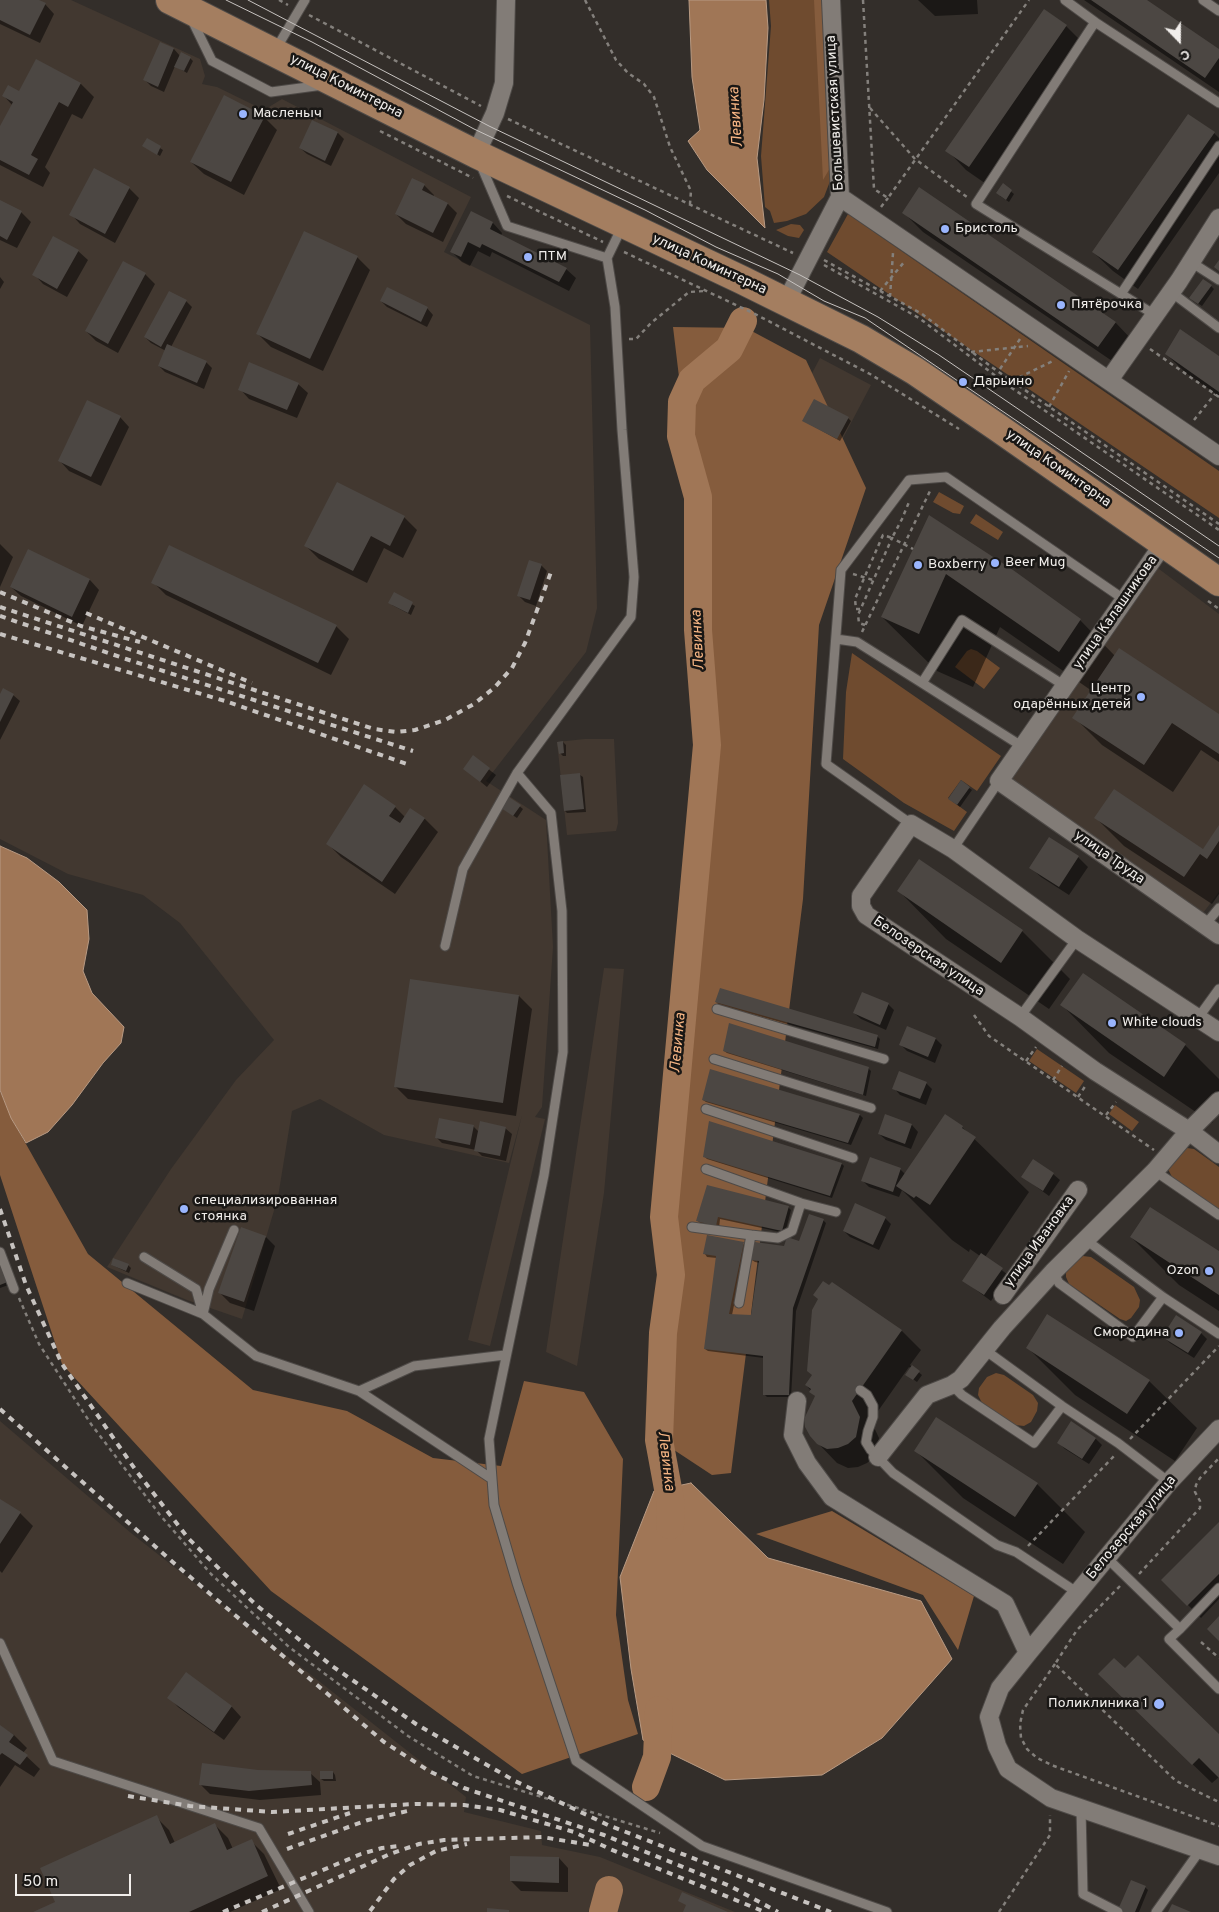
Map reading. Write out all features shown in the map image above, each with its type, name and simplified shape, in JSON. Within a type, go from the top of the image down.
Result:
[{"type":"main road","name":"улица Коминтерна","points":[[178,4],[275,51],[476,154],[618,236],[742,280],[861,339],[915,371],[1164,543],[1212,591]]},
{"type":"street","points":[[476,154],[495,113],[504,83],[506,0]]},
{"type":"street","name":"Большевистская улица","points":[[786,302],[840,197],[831,0]]},
{"type":"street","points":[[840,197],[1219,456]]},
{"type":"street","points":[[1109,380],[1171,292],[1219,218]]},
{"type":"street","name":"улица Калашникова","points":[[999,781],[1164,543]]},
{"type":"street","name":"улица Труда","points":[[999,781],[1212,930]]},
{"type":"street","points":[[911,824],[953,849],[1076,939],[1219,1032]]},
{"type":"street","name":"Белозерская улица","points":[[911,824],[861,896],[861,906],[866,915],[1020,1017],[1095,1071],[1189,1131],[1219,1154]]},
{"type":"street","points":[[878,1457],[927,1395],[952,1385],[961,1379],[1002,1328],[1053,1272],[1219,1102]]},
{"type":"street","name":"улица Ивановка","points":[[1003,1295],[1078,1190]]},
{"type":"street","points":[[1036,1250],[1048,1261],[1053,1272]]},
{"type":"street","points":[[797,1401],[793,1435],[806,1463],[832,1497],[1005,1604],[1028,1653]]},
{"type":"street","name":"Белозерская улица","points":[[1219,1429],[1169,1482],[1047,1629],[1000,1688],[989,1717],[997,1746],[1008,1769],[1051,1798],[1219,1856]]},
{"type":"lane","points":[[275,51],[305,0]]},
{"type":"lane","points":[[1065,0],[1095,22],[1219,103]]},
{"type":"lane","points":[[1204,0],[1219,11]]},
{"type":"lane","points":[[178,4],[212,61],[271,92],[338,83]]},
{"type":"lane","points":[[1095,22],[976,204],[1155,315]]},
{"type":"lane","points":[[1122,294],[1219,146]]},
{"type":"lane","points":[[476,154],[507,226],[608,258]]},
{"type":"lane","points":[[445,946],[463,869],[517,773],[631,616],[634,577],[622,430],[615,307],[608,258],[618,236]]},
{"type":"lane","points":[[1191,262],[1219,280]]},
{"type":"lane","points":[[1171,292],[1219,328]]},
{"type":"lane","points":[[911,824],[826,764],[841,570],[909,480],[946,477],[1125,600]]},
{"type":"lane","points":[[922,683],[962,620],[1065,686]]},
{"type":"lane","points":[[836,639],[857,642],[1023,747]]},
{"type":"lane","points":[[517,773],[551,813],[562,911],[563,1052],[544,1175],[489,1439],[494,1505],[517,1583],[576,1761],[702,1846],[887,1912]]},
{"type":"lane","points":[[953,849],[999,781]]},
{"type":"lane","points":[[1212,930],[1219,908]]},
{"type":"lane","points":[[1020,1017],[1076,939]]},
{"type":"lane","points":[[1198,1018],[1219,990]]},
{"type":"lane","points":[[717,1008],[884,1059]]},
{"type":"lane","points":[[714,1059],[871,1108]]},
{"type":"lane","points":[[706,1109],[853,1158]]},
{"type":"lane","points":[[1160,1164],[1219,1215]]},
{"type":"lane","points":[[706,1169],[801,1203],[836,1212]]},
{"type":"lane","points":[[692,1227],[778,1238],[792,1231],[801,1203]]},
{"type":"lane","points":[[203,1314],[209,1289],[234,1230]]},
{"type":"lane","points":[[739,1303],[750,1235]]},
{"type":"lane","points":[[1086,1240],[1162,1297],[1219,1334]]},
{"type":"lane","points":[[0,1252],[14,1289]]},
{"type":"lane","points":[[144,1257],[196,1289],[203,1314]]},
{"type":"lane","points":[[1053,1272],[1059,1283],[1133,1337],[1162,1297]]},
{"type":"lane","points":[[127,1283],[203,1314],[256,1356],[359,1391],[492,1478]]},
{"type":"lane","points":[[985,1350],[1062,1406],[1118,1443],[1169,1482]]},
{"type":"lane","points":[[359,1391],[414,1366],[505,1355]]},
{"type":"lane","points":[[952,1385],[962,1395],[1034,1443],[1062,1406]]},
{"type":"lane","points":[[860,1390],[867,1395],[873,1406],[873,1417],[866,1442],[892,1473],[997,1545],[1016,1552],[1078,1593]]},
{"type":"lane","points":[[1107,1558],[1180,1630]]},
{"type":"lane","points":[[1219,1588],[1180,1630],[1169,1639],[1219,1689]]},
{"type":"lane","points":[[0,1644],[54,1761],[259,1828],[309,1912]]},
{"type":"lane","points":[[1081,1809],[1083,1894],[1118,1912]]},
{"type":"lane","points":[[1156,1912],[1201,1849]]},
{"type":"path","points":[[279,0],[495,113],[796,254],[811,255],[922,314],[1012,381],[1219,524]]},
{"type":"path","points":[[585,0],[616,60],[628,73],[644,84],[654,97],[664,123],[670,147],[691,192],[690,204]]},
{"type":"path","points":[[863,0],[874,189],[888,198],[1029,0]]},
{"type":"path","points":[[869,107],[915,159],[976,204]]},
{"type":"path","points":[[372,128],[491,188],[618,236],[707,291],[870,374],[967,434]]},
{"type":"path","points":[[890,297],[894,234]]},
{"type":"path","points":[[880,291],[916,248]]},
{"type":"path","points":[[811,255],[919,318],[1009,386],[1219,530]]},
{"type":"path","points":[[617,340],[636,339],[651,323],[690,292],[707,291]]},
{"type":"path","points":[[1000,369],[1023,335]]},
{"type":"path","points":[[971,352],[1030,346]]},
{"type":"path","points":[[1147,347],[1219,397]]},
{"type":"path","points":[[1012,381],[1073,355]]},
{"type":"path","points":[[1050,407],[1073,355]]},
{"type":"path","points":[[1194,420],[1215,394]]},
{"type":"path","points":[[857,642],[936,478]]},
{"type":"path","points":[[865,625],[860,623],[858,615],[860,609],[910,498]]},
{"type":"path","points":[[860,609],[856,609],[855,599],[883,534],[913,549]]},
{"type":"path","points":[[841,570],[873,580]]},
{"type":"path","points":[[1212,591],[1219,609]]},
{"type":"path","points":[[974,1015],[989,1036],[1160,1164]]},
{"type":"path","points":[[14,1289],[39,1344],[91,1424],[160,1516],[211,1574],[290,1647],[408,1736],[473,1776],[667,1836]]},
{"type":"path","points":[[1219,1458],[1196,1485],[1195,1492],[1200,1501],[1200,1508],[1139,1574],[1123,1582],[1076,1630],[1023,1710],[1020,1724],[1021,1738],[1027,1748],[1037,1758],[1054,1766],[1219,1826]]},
{"type":"path","points":[[1201,1642],[1219,1658]]},
{"type":"path","points":[[1055,1664],[1176,1782],[1219,1802]]},
{"type":"path","points":[[999,1912],[1050,1835],[1051,1798]]},
{"type":"shaded area","points":[[0,0],[71,0],[200,59],[205,76],[202,84],[217,87],[264,110],[282,99],[471,197],[444,252],[590,325],[597,608],[586,652],[486,781],[546,820],[553,947],[542,1107],[535,1117],[545,1119],[490,1346],[468,1340],[522,1115],[509,1163],[384,1135],[320,1099],[292,1111],[278,1197],[242,1319],[187,1300],[107,1267],[171,1169],[236,1080],[274,1040],[180,923],[143,895],[68,874],[0,839]]},
{"type":"shaded area","points":[[769,0],[827,0],[835,168],[824,197],[806,214],[787,221],[774,223],[770,211],[765,207],[761,156],[771,26]]},
{"type":"shaded area","points":[[814,0],[822,0],[830,168],[823,180]]},
{"type":"shaded area","points":[[848,214],[1219,471],[1219,518],[827,252]]},
{"type":"shaded area","points":[[791,224],[800,225],[804,230],[799,238],[788,236],[776,230]]},
{"type":"shaded area","points":[[673,327],[746,328],[806,360],[866,488],[819,625],[803,899],[731,1473],[712,1475],[668,1446],[700,665],[682,402]]},
{"type":"shaded area","points":[[820,358],[871,385],[841,442],[790,415]]},
{"type":"shaded area","points":[[939,492],[964,506],[960,514],[953,513],[933,502]]},
{"type":"shaded area","points":[[976,514],[1003,532],[998,540],[970,523]]},
{"type":"shaded area","name":"Центр одарённых детей","points":[[1155,566],[1219,614],[1219,892],[1203,913],[1006,780]]},
{"type":"shaded area","points":[[971,649],[977,651],[1000,668],[984,689],[955,667],[967,651]]},
{"type":"shaded area","points":[[852,653],[1001,756],[977,791],[961,780],[948,798],[967,812],[954,831],[904,803],[843,759],[846,692]]},
{"type":"shaded area","points":[[585,739],[614,739],[618,823],[616,831],[567,835],[557,742]]},
{"type":"shaded area","points":[[604,968],[624,969],[604,1193],[577,1366],[546,1352]]},
{"type":"shaded area","points":[[1037,1049],[1084,1081],[1076,1093],[1029,1061]]},
{"type":"shaded area","points":[[0,1091],[13,1121],[88,1254],[253,1390],[347,1411],[433,1458],[501,1466],[524,1381],[584,1392],[623,1459],[616,1615],[628,1700],[638,1734],[522,1774],[271,1591],[62,1364],[0,1175]]},
{"type":"shaded area","points":[[1115,1105],[1139,1122],[1132,1131],[1109,1114]]},
{"type":"shaded area","points":[[1194,1149],[1219,1167],[1219,1210],[1172,1177],[1168,1169],[1180,1150]]},
{"type":"shaded area","points":[[1083,1256],[1091,1257],[1134,1287],[1140,1300],[1139,1307],[1131,1318],[1126,1321],[1120,1319],[1069,1284],[1066,1277],[1066,1269],[1075,1259]]},
{"type":"shaded area","points":[[996,1373],[1004,1375],[1033,1395],[1038,1403],[1037,1411],[1031,1422],[1024,1426],[1015,1425],[982,1403],[978,1395],[979,1388],[987,1377]]},
{"type":"shaded area","points":[[0,1421],[131,1533],[466,1797],[464,1812],[541,1831],[542,1845],[600,1857],[735,1912],[0,1912]]},
{"type":"shaded area","points":[[832,1511],[974,1596],[958,1650],[923,1595],[756,1534]]},
{"type":"water","points":[[689,0],[766,0],[768,28],[764,100],[757,158],[765,228],[707,170],[688,141],[700,130],[692,77]]},
{"type":"water","points":[[0,846],[27,858],[59,882],[87,910],[89,939],[83,971],[92,993],[124,1027],[121,1043],[103,1063],[72,1105],[48,1132],[26,1143],[11,1118],[0,1090]]},
{"type":"water","points":[[691,1483],[768,1558],[921,1601],[952,1659],[882,1738],[822,1775],[725,1780],[643,1740],[631,1669],[620,1577],[654,1491]]},
{"type":"building","points":[[0,0],[39,0],[46,3],[30,35],[0,20]]},
{"type":"building","points":[[1091,0],[1147,0],[1219,49],[1219,58],[1205,78]]},
{"type":"building","points":[[1044,9],[1067,25],[969,167],[945,151]]},
{"type":"building","points":[[160,42],[174,48],[158,87],[143,80]]},
{"type":"building","points":[[181,52],[191,57],[184,71],[174,67]]},
{"type":"building","points":[[36,59],[81,83],[68,107],[59,102],[31,155],[38,159],[29,175],[0,160],[0,126],[13,102],[2,96],[8,85],[19,91]]},
{"type":"building","points":[[224,95],[265,116],[231,182],[190,162]]},
{"type":"building","points":[[1188,114],[1215,132],[1118,270],[1092,252]]},
{"type":"building","points":[[312,120],[338,132],[325,161],[299,148]]},
{"type":"building","points":[[147,138],[161,146],[157,155],[142,146]]},
{"type":"building","points":[[94,168],[130,187],[105,234],[69,215]]},
{"type":"building","points":[[412,178],[425,184],[422,190],[448,203],[433,233],[395,214]]},
{"type":"building","points":[[1003,183],[1012,190],[1006,200],[996,193]]},
{"type":"building","points":[[919,187],[1116,322],[1098,347],[902,213]]},
{"type":"building","points":[[0,200],[22,211],[7,240],[0,236]]},
{"type":"building","points":[[471,211],[493,222],[490,229],[567,268],[559,282],[482,244],[480,248],[468,242],[461,257],[450,252]]},
{"type":"building","points":[[304,231],[358,256],[310,359],[256,334]]},
{"type":"building","points":[[53,236],[79,250],[57,289],[32,275]]},
{"type":"building","points":[[1219,260],[1219,271],[1214,267]]},
{"type":"building","points":[[123,261],[146,273],[108,344],[85,331]]},
{"type":"building","points":[[1203,279],[1212,285],[1198,304],[1189,298]]},
{"type":"building","points":[[387,287],[428,307],[421,322],[380,301]]},
{"type":"building","points":[[169,291],[187,300],[161,347],[144,337]]},
{"type":"building","points":[[1180,329],[1219,356],[1219,392],[1165,354]]},
{"type":"building","points":[[167,344],[207,361],[197,383],[158,366]]},
{"type":"building","points":[[249,362],[299,383],[287,410],[238,390]]},
{"type":"building","points":[[814,399],[849,417],[837,439],[802,421]]},
{"type":"building","points":[[87,400],[121,416],[91,477],[58,461]]},
{"type":"building","points":[[337,482],[405,516],[390,546],[371,536],[353,571],[304,546]]},
{"type":"building","points":[[929,515],[1013,570],[1081,619],[1059,652],[946,574],[919,634],[881,617]]},
{"type":"building","points":[[169,545],[337,625],[318,663],[151,583]]},
{"type":"building","points":[[28,549],[90,579],[72,617],[10,587]]},
{"type":"building","points":[[529,560],[542,564],[530,600],[517,596]]},
{"type":"building","points":[[394,592],[413,602],[408,613],[388,603]]},
{"type":"building","points":[[1119,648],[1219,714],[1219,754],[1172,723],[1144,765],[1072,718]]},
{"type":"building","points":[[3,688],[14,694],[0,722],[0,694]]},
{"type":"building","points":[[563,741],[564,753],[559,754],[557,742]]},
{"type":"building","points":[[473,755],[490,768],[480,782],[463,769]]},
{"type":"building","points":[[580,773],[584,809],[564,811],[560,775]]},
{"type":"building","points":[[961,780],[970,787],[957,805],[948,799]]},
{"type":"building","points":[[364,784],[396,806],[389,816],[400,823],[410,808],[425,818],[382,882],[326,844]]},
{"type":"building","points":[[1114,789],[1203,849],[1219,825],[1219,841],[1207,859],[1200,854],[1184,877],[1094,818]]},
{"type":"building","points":[[509,797],[521,805],[513,816],[501,808]]},
{"type":"building","points":[[1049,837],[1079,856],[1059,887],[1029,868]]},
{"type":"building","points":[[919,859],[1023,930],[1001,963],[897,891]]},
{"type":"building","points":[[1083,973],[1186,1044],[1164,1077],[1060,1005]]},
{"type":"building","points":[[410,979],[519,995],[503,1103],[394,1087]]},
{"type":"building","points":[[720,988],[878,1035],[875,1047],[715,1002]]},
{"type":"building","points":[[862,992],[889,1003],[880,1025],[853,1013]]},
{"type":"building","points":[[729,1023],[869,1067],[863,1095],[723,1051]]},
{"type":"building","points":[[907,1026],[936,1038],[928,1057],[899,1045]]},
{"type":"building","points":[[710,1069],[860,1114],[848,1143],[702,1100]]},
{"type":"building","points":[[899,1071],[927,1082],[920,1099],[892,1089]]},
{"type":"building","points":[[885,1114],[912,1124],[905,1144],[878,1134]]},
{"type":"building","points":[[945,1114],[976,1137],[930,1205],[916,1196],[914,1198],[896,1186]]},
{"type":"building","points":[[439,1118],[474,1125],[470,1145],[435,1138]]},
{"type":"building","points":[[480,1121],[506,1127],[500,1156],[474,1151]]},
{"type":"building","points":[[709,1121],[842,1163],[830,1196],[703,1157]]},
{"type":"building","points":[[870,1157],[901,1168],[893,1192],[861,1181]]},
{"type":"building","points":[[1033,1159],[1054,1173],[1043,1191],[1021,1177]]},
{"type":"building","points":[[707,1185],[789,1206],[782,1231],[718,1217],[716,1226],[696,1221]]},
{"type":"building","points":[[855,1203],[886,1217],[873,1245],[843,1231]]},
{"type":"building","points":[[1150,1207],[1219,1251],[1219,1295],[1130,1237]]},
{"type":"building","points":[[809,1214],[824,1219],[793,1308],[789,1395],[763,1395],[763,1356],[704,1349],[716,1256],[703,1254],[707,1235],[744,1242],[729,1314],[751,1315],[759,1261],[751,1260],[755,1242],[784,1246],[787,1237],[799,1241]]},
{"type":"building","points":[[241,1227],[266,1236],[244,1302],[218,1293]]},
{"type":"building","points":[[4,1251],[15,1279],[0,1285],[0,1252]]},
{"type":"building","points":[[981,1253],[1003,1268],[984,1295],[962,1281]]},
{"type":"building","points":[[113,1258],[129,1264],[126,1271],[111,1265]]},
{"type":"building","points":[[823,1281],[829,1285],[832,1282],[902,1330],[852,1401],[860,1417],[856,1437],[848,1444],[838,1448],[827,1449],[817,1444],[805,1427],[805,1417],[815,1396],[809,1392],[811,1389],[805,1385],[812,1375],[807,1371],[812,1310],[818,1299],[813,1295]]},
{"type":"building","points":[[1047,1314],[1150,1380],[1127,1414],[1026,1348]]},
{"type":"building","points":[[1176,1315],[1202,1332],[1188,1353],[1162,1337]]},
{"type":"building","points":[[912,1365],[920,1371],[913,1380],[905,1375]]},
{"type":"building","points":[[936,1417],[1038,1483],[1015,1517],[914,1451]]},
{"type":"building","points":[[1071,1421],[1096,1438],[1082,1459],[1057,1443]]},
{"type":"building","points":[[0,1499],[21,1512],[0,1544]]},
{"type":"building","points":[[1219,1522],[1219,1574],[1187,1606],[1161,1580]]},
{"type":"building","points":[[1219,1616],[1219,1641],[1207,1629]]},
{"type":"building","name":"Поликлиника 1","points":[[1138,1655],[1219,1734],[1219,1778],[1199,1758],[1192,1765],[1098,1674],[1114,1658],[1125,1668]]},
{"type":"building","points":[[186,1672],[232,1706],[214,1732],[167,1698]]},
{"type":"building","points":[[0,1725],[14,1735],[9,1742],[28,1755],[20,1765],[2,1753],[0,1755]]},
{"type":"building","points":[[202,1763],[258,1770],[311,1771],[312,1785],[249,1791],[199,1785]]},
{"type":"building","points":[[320,1771],[333,1771],[333,1779],[320,1779]]},
{"type":"building","points":[[157,1815],[170,1844],[215,1823],[227,1850],[252,1839],[268,1876],[189,1912],[33,1912],[55,1902],[40,1868]]},
{"type":"building","points":[[510,1856],[559,1857],[559,1883],[510,1881]]},
{"type":"building","points":[[1131,1880],[1146,1886],[1135,1912],[1117,1912]]},
{"type":"building","points":[[682,1892],[728,1912],[683,1912],[686,1905],[678,1901]]},
{"type":"building","points":[[1172,1904],[1191,1912],[1168,1912]]},
{"type":"building","points":[[487,1908],[509,1910],[509,1912],[487,1912]]},
{"type":"waterway","name":"Левинка","points":[[670,1525],[671,1505],[659,1440],[663,1333],[671,1275],[664,1217],[707,745],[698,630],[698,497],[681,436],[682,402],[692,380],[729,349],[743,321]]},
{"type":"waterway","name":"Левинка","points":[[646,1787],[657,1757],[659,1710]]},
{"type":"waterway","name":"Левинка","points":[[603,1912],[609,1890]]},
{"type":"tram line","points":[[226,0],[312,42],[474,129],[645,210],[716,247],[778,274],[824,301],[865,318],[1219,558]]},
{"type":"tram line","points":[[248,0],[489,126],[800,275],[878,317],[939,355],[1219,546]]},
{"type":"railway","points":[[0,607],[374,729],[396,732],[415,730],[445,720],[474,704],[494,688],[512,668],[525,643],[551,572]]},
{"type":"railway","points":[[0,592],[81,626],[140,642]]},
{"type":"railway","points":[[86,613],[252,683]]},
{"type":"railway","points":[[0,616],[126,659],[413,751]]},
{"type":"railway","points":[[0,634],[225,701],[407,764]]},
{"type":"railway","points":[[0,1209],[26,1285],[62,1364],[137,1472],[188,1538],[255,1604],[332,1666],[416,1724],[515,1781],[608,1825],[831,1912]]},
{"type":"railway","points":[[0,1409],[175,1564],[384,1742],[429,1771],[464,1788],[604,1835],[730,1886],[778,1912]]},
{"type":"railway","points":[[128,1796],[190,1806],[272,1812],[415,1804],[464,1805],[500,1810],[574,1832],[610,1849],[765,1912]]},
{"type":"railway","points":[[287,1849],[368,1820],[412,1810]]},
{"type":"railway","points":[[288,1834],[350,1813]]},
{"type":"railway","points":[[262,1912],[390,1854],[419,1844],[444,1840],[542,1837],[590,1845]]},
{"type":"railway","points":[[370,1911],[394,1879],[410,1865],[436,1851],[467,1844]]},
{"type":"railway","points":[[223,1912],[361,1854],[382,1848],[399,1846]]},
{"type":"place","name":"Масленыч","points":[[243,114]]},
{"type":"place","name":"Бристоль","points":[[945,229]]},
{"type":"place","name":"ПТМ","points":[[528,257]]},
{"type":"place","name":"Пятёрочка","points":[[1061,305]]},
{"type":"place","name":"Дарьино","points":[[963,382]]},
{"type":"place","name":"Beer Mug","points":[[995,563]]},
{"type":"place","name":"Boxberry","points":[[918,565]]},
{"type":"place","name":"Центр одарённых детей","points":[[1141,697]]},
{"type":"place","name":"White clouds","points":[[1112,1023]]},
{"type":"place","name":"специализированная стоянка","points":[[184,1209]]},
{"type":"place","name":"Ozon","points":[[1209,1271]]},
{"type":"place","name":"Смородина","points":[[1179,1333]]},
{"type":"place","name":"Поликлиника 1","points":[[1159,1704]]}]
